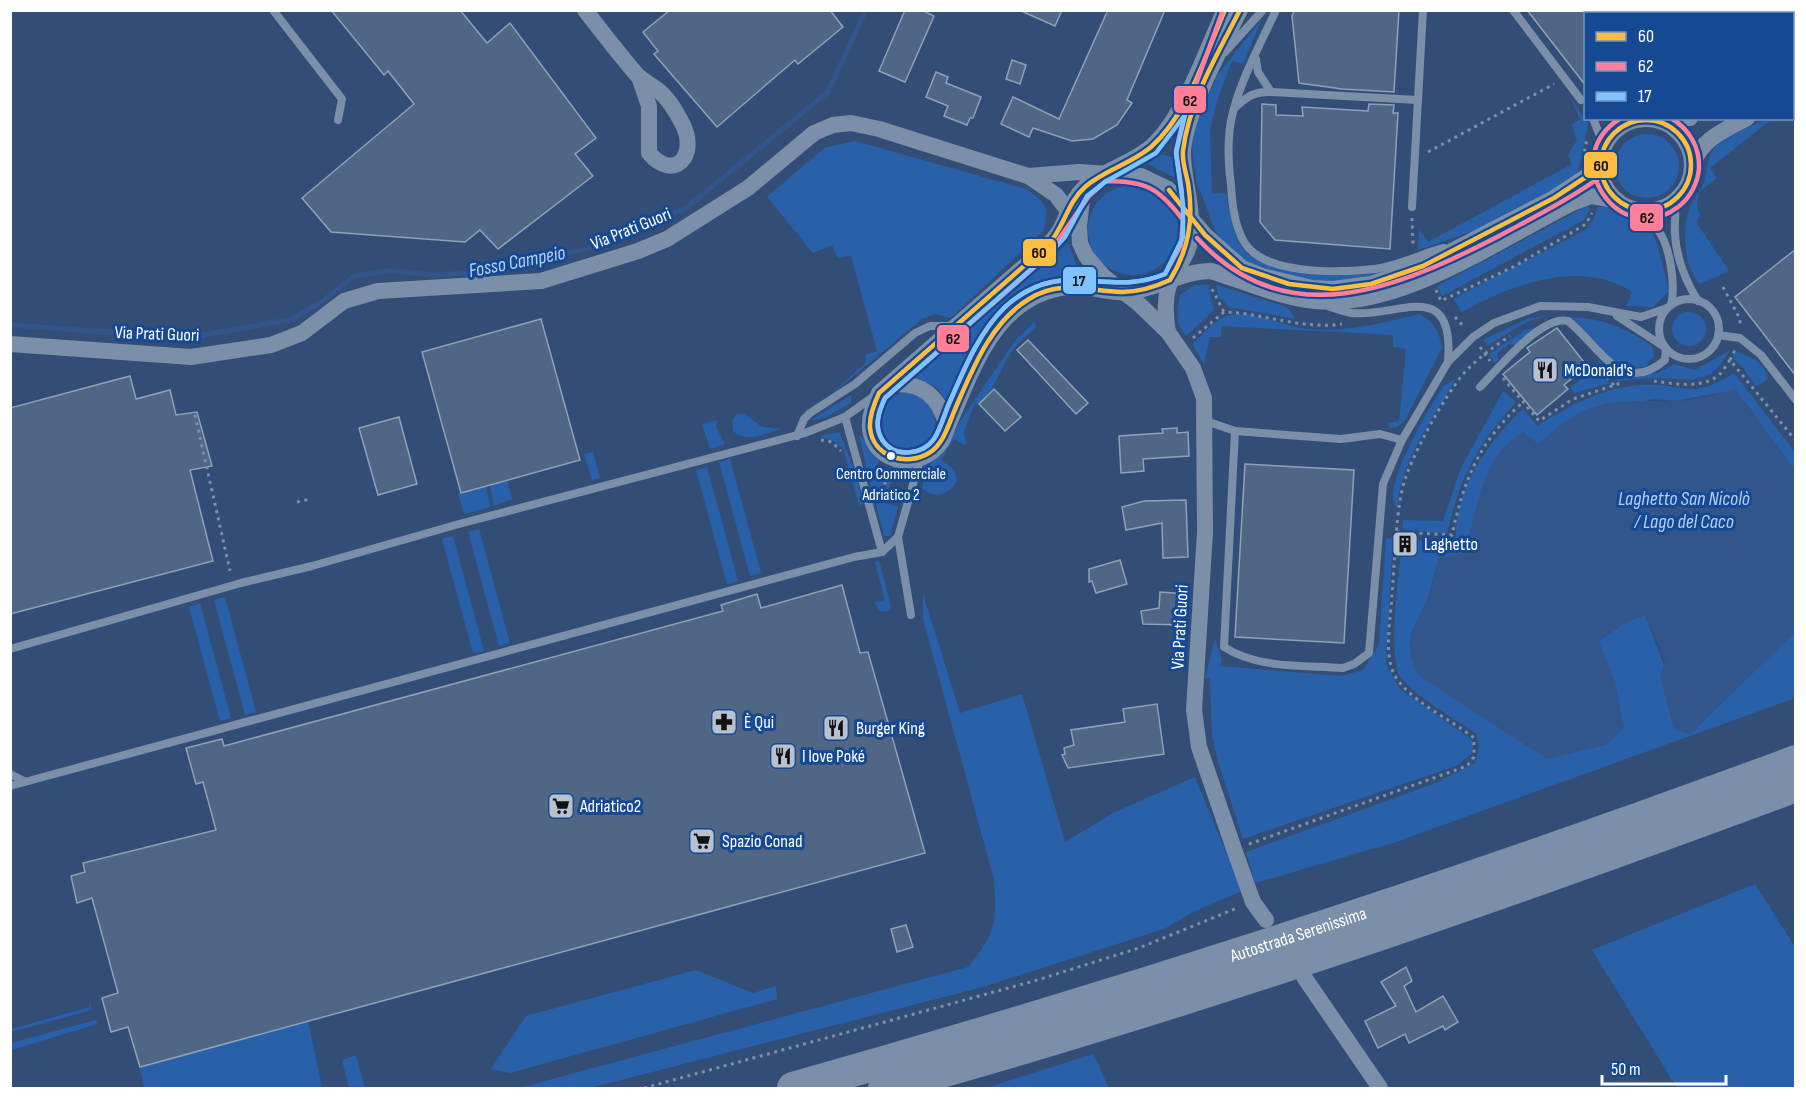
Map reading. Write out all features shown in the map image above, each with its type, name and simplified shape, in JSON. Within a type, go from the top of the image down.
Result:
[{"type":"highway","name":"Autostrada Serenissima","points":[[793,1089],[1002,1028],[1292,937],[1655,813],[1796,761]]},
{"type":"highway","name":"Autostrada Serenissima","points":[[884,1089],[1303,960],[1665,835],[1796,786]]},
{"type":"street","points":[[585,10],[639,77],[660,92],[682,123],[689,139],[690,150],[684,160],[675,165],[665,165],[656,161],[649,153],[649,106],[639,77]]},
{"type":"street","name":"Via Prati Guori","points":[[884,389],[1056,236],[1068,211],[1084,188],[1103,174],[1139,157],[1170,126],[1225,10]]},
{"type":"street","points":[[1211,68],[1218,42],[1231,10]]},
{"type":"street","points":[[1168,332],[1166,309],[1170,280],[1188,248],[1191,212],[1183,153],[1191,120],[1211,68],[1240,10]]},
{"type":"street","points":[[1618,201],[1603,180],[1601,167],[1604,147],[1622,120]]},
{"type":"street","points":[[1658,120],[1671,126],[1682,136],[1690,149],[1693,164]]},
{"type":"street","points":[[947,428],[943,410],[927,390],[901,383],[884,389],[870,417],[871,434],[881,450],[898,459],[920,460],[936,451],[944,441],[947,428],[990,335],[1002,320],[1031,297],[1068,286],[1125,292],[1197,272],[1211,272],[1309,301],[1353,300],[1404,288],[1493,245],[1572,203],[1591,196],[1618,201],[1636,209],[1650,210],[1674,201],[1684,191],[1698,149],[1718,132],[1743,120]]},
{"type":"street","name":"Via Prati Guori","points":[[10,344],[191,357],[271,345],[302,333],[344,301],[378,291],[541,281],[638,251],[667,239],[748,188],[814,134],[833,125],[851,123],[879,129],[1028,176],[1056,195],[1068,211]]},
{"type":"street","points":[[1103,174],[1141,176],[1168,189],[1242,268],[1271,279],[1312,288],[1333,289],[1371,284],[1423,266],[1554,198],[1601,167]]},
{"type":"street","name":"Via Prati Guori","points":[[1028,176],[1079,172],[1103,174]]},
{"type":"street","points":[[1084,188],[1079,226],[1080,243],[1093,266],[1125,292]]},
{"type":"street","name":"Via Prati Guori","points":[[1125,292],[1168,332],[1200,383],[1204,398],[1206,421],[1205,532],[1194,710],[1199,747],[1253,902],[1266,920]]},
{"type":"street","points":[[1304,977],[1380,1089]]},
{"type":"lane","points":[[273,10],[342,99],[338,120]]},
{"type":"lane","points":[[1211,68],[1263,10]]},
{"type":"lane","points":[[1276,10],[1234,109],[1228,160],[1232,198],[1240,231],[1252,252],[1274,263],[1326,272],[1374,269],[1407,262],[1436,250],[1468,243]]},
{"type":"lane","points":[[1412,207],[1423,10]]},
{"type":"lane","points":[[1513,10],[1584,103]]},
{"type":"lane","points":[[1255,57],[1258,72],[1271,92]]},
{"type":"lane","points":[[1234,109],[1246,97],[1259,91],[1418,100]]},
{"type":"lane","points":[[1594,120],[1604,147]]},
{"type":"lane","points":[[1614,314],[1673,354],[1691,359],[1709,352],[1718,336],[1719,327],[1714,312],[1698,301],[1690,287],[1676,243],[1677,213],[1674,201]]},
{"type":"lane","points":[[1480,387],[1540,329],[1556,320],[1568,321],[1614,367],[1625,372],[1640,373],[1656,368],[1665,360],[1666,348],[1659,332],[1662,315],[1669,307],[1674,292],[1673,281],[1662,237],[1636,209]]},
{"type":"lane","points":[[1235,431],[1224,647],[1240,657],[1258,662],[1343,668],[1354,664],[1369,653],[1383,484],[1402,440],[1448,362],[1473,337],[1508,316],[1540,306],[1588,307],[1614,314],[1641,317],[1684,299],[1698,301]]},
{"type":"lane","points":[[1309,301],[1352,313],[1404,306],[1425,306],[1443,321],[1447,331],[1448,362]]},
{"type":"lane","points":[[801,434],[804,419],[810,412],[855,384],[915,333],[930,326],[956,327]]},
{"type":"lane","points":[[1718,336],[1740,338],[1761,355],[1796,400]]},
{"type":"lane","name":"Via Prati Guori","points":[[10,649],[241,583],[312,566],[459,524],[801,434],[845,417],[884,389]]},
{"type":"lane","points":[[845,417],[882,552]]},
{"type":"lane","points":[[1206,421],[1235,431],[1341,439],[1380,434],[1402,440]]},
{"type":"lane","points":[[911,615],[898,537],[920,460]]},
{"type":"lane","points":[[10,786],[854,557],[882,552],[898,537]]},
{"type":"lane","points":[[10,774],[24,781]]},
{"type":"path","points":[[1416,155],[1420,156],[1564,79]]},
{"type":"path","points":[[1583,164],[1591,131]]},
{"type":"path","points":[[1425,306],[1441,301],[1515,266],[1586,224],[1592,206]]},
{"type":"path","points":[[1211,285],[1224,312]]},
{"type":"path","points":[[1651,381],[1680,385],[1699,383],[1719,375],[1730,360],[1740,338],[1740,319],[1723,287]]},
{"type":"path","points":[[1441,301],[1448,308]]},
{"type":"path","points":[[1180,350],[1224,312],[1246,312],[1304,325],[1352,323]]},
{"type":"path","points":[[1454,315],[1522,403],[1539,421],[1573,399],[1624,383]]},
{"type":"path","points":[[1730,360],[1796,441]]},
{"type":"path","points":[[1380,532],[1452,535],[1459,500],[1485,442],[1522,403]]},
{"type":"path","points":[[195,415],[230,571]]},
{"type":"path","points":[[801,434],[808,443],[823,440],[832,442],[845,460]]},
{"type":"path","points":[[297,502],[306,500],[309,505]]},
{"type":"path","points":[[1234,849],[1467,766],[1474,757],[1474,738],[1402,686],[1392,670],[1389,647],[1397,532]]},
{"type":"path","points":[[644,1089],[1034,981],[1139,948],[1253,902]]},
{"type":"shaded area","points":[[1262,19],[1243,64],[1232,61],[1217,101],[1210,130],[1212,194],[1226,193],[1232,223],[1240,244],[1250,256],[1259,261],[1308,274],[1355,275],[1404,268],[1346,283],[1287,278],[1246,263],[1226,247],[1215,230],[1196,180],[1192,146],[1195,128],[1217,76]]},
{"type":"shaded area","points":[[1570,97],[1588,124],[1577,177],[1488,226],[1418,250],[1419,230],[1428,242],[1572,164],[1568,155],[1577,140],[1572,125],[1580,119]]},
{"type":"shaded area","points":[[1771,120],[1710,168],[1717,178],[1699,192],[1697,205],[1700,215],[1696,222],[1729,271],[1700,284],[1691,269],[1686,249],[1686,228],[1690,206],[1704,182],[1710,155],[1715,147],[1750,126]]},
{"type":"shaded area","points":[[1641,134],[1653,134],[1670,143],[1677,154],[1679,166],[1677,178],[1670,189],[1653,198],[1641,198],[1629,193],[1620,184],[1615,172],[1615,160],[1620,148],[1629,139]]},
{"type":"shaded area","points":[[855,141],[1026,189],[1042,202],[1046,215],[1044,230],[951,318],[935,314],[922,319],[826,399],[866,362],[865,355],[877,351],[851,256],[838,258],[832,245],[813,253],[767,197],[824,148]]},
{"type":"shaded area","points":[[1160,154],[1175,158],[1177,179],[1148,164]]},
{"type":"shaded area","points":[[1133,185],[1150,188],[1165,198],[1175,213],[1178,230],[1175,247],[1165,262],[1150,272],[1133,275],[1116,272],[1101,262],[1091,247],[1088,230],[1091,213],[1101,198],[1116,188]]},
{"type":"shaded area","points":[[1587,206],[1590,208],[1584,220],[1442,296],[1437,286]]},
{"type":"shaded area","points":[[1598,207],[1606,207],[1652,233],[1657,243],[1669,291],[1653,307],[1626,306],[1632,292],[1612,282],[1590,277],[1568,276],[1524,285],[1462,312],[1453,299],[1585,230],[1593,221]]},
{"type":"shaded area","points":[[1068,243],[1081,275],[1050,281],[1026,290],[1008,301],[993,315],[971,353],[948,403],[936,387],[912,377]]},
{"type":"shaded area","points":[[1195,285],[1208,285],[1214,310],[1186,336],[1178,322],[1180,295]]},
{"type":"shaded area","points":[[1216,285],[1287,307],[1296,319],[1229,307],[1218,296]]},
{"type":"shaded area","points":[[1689,312],[1701,317],[1706,329],[1701,341],[1689,346],[1677,341],[1672,329],[1677,317]]},
{"type":"shaded area","points":[[1233,314],[1262,317],[1300,328],[1330,330],[1375,324],[1419,314],[1435,328],[1442,348],[1405,420],[1397,427],[1390,428],[1388,423],[1399,421],[1406,349],[1393,347],[1393,335],[1222,326],[1221,337],[1210,337],[1204,364],[1192,344],[1215,323]]},
{"type":"shaded area","points":[[1550,315],[1527,322],[1488,345],[1483,340],[1529,318]]},
{"type":"shaded area","points":[[1568,317],[1601,321],[1623,329],[1652,346],[1654,356],[1645,367],[1622,364],[1602,352]]},
{"type":"shaded area","points":[[1034,322],[1036,327],[1012,351],[990,391],[979,404],[975,403],[964,432],[966,446],[954,439],[941,460],[954,470],[957,480],[954,485],[947,492],[938,495],[923,489],[923,475],[1015,341]]},
{"type":"shaded area","points":[[1537,327],[1516,345],[1509,344],[1497,353],[1498,360],[1495,363],[1489,354],[1525,330]]},
{"type":"shaded area","points":[[1572,329],[1602,364],[1620,375],[1631,377],[1655,373],[1674,364],[1695,370],[1729,351],[1715,371],[1707,376],[1689,379],[1651,378],[1618,381],[1607,372]]},
{"type":"shaded area","points":[[1734,352],[1756,360],[1768,379],[1756,387],[1733,358]]},
{"type":"shaded area","points":[[1595,368],[1610,383],[1575,393],[1570,388]]},
{"type":"shaded area","points":[[1734,373],[1795,452],[1795,471],[1745,402],[1724,392],[1675,401],[1652,399],[1561,425],[1538,444],[1487,476],[1464,553],[1466,561],[1437,565],[1427,600],[1410,636],[1604,658],[1599,641],[1626,622],[1645,615],[1690,734],[1795,632],[1795,698],[1396,842],[1255,883],[1246,852],[1438,782],[1475,763],[1479,748],[1476,733],[1417,694],[1401,678],[1395,653],[1396,596],[1401,549],[1409,549],[1409,540],[1455,542],[1461,503],[1467,485],[1485,453],[1509,423],[1523,409],[1538,426],[1574,405],[1613,390],[1641,385],[1697,389],[1719,382]]},
{"type":"shaded area","points":[[1455,380],[1411,457],[1397,507],[1393,498],[1400,467],[1443,386]]},
{"type":"shaded area","points":[[1503,391],[1516,402],[1480,448],[1472,463],[1458,495],[1447,534],[1402,529],[1403,520],[1443,521],[1460,470]]},
{"type":"shaded area","points":[[900,393],[912,393],[927,401],[935,416],[935,428],[927,443],[912,451],[900,451],[885,443],[877,428],[877,416],[885,401]]},
{"type":"shaded area","points":[[851,395],[851,403],[824,418],[810,421]]},
{"type":"shaded area","points":[[737,414],[744,414],[762,427],[781,429],[750,437],[738,435],[733,431],[732,421]]},
{"type":"shaded area","points":[[717,420],[716,427],[725,444],[710,449],[702,424]]},
{"type":"shaded area","points":[[839,432],[856,474],[863,504],[859,505],[843,448],[836,442],[819,436]]},
{"type":"shaded area","points":[[859,434],[880,459],[876,468],[886,474],[878,500],[874,501]]},
{"type":"shaded area","points":[[593,452],[600,478],[592,480],[584,454]]},
{"type":"shaded area","points":[[730,459],[761,573],[750,576],[719,462]]},
{"type":"shaded area","points":[[893,466],[899,469],[890,485],[885,503],[898,507],[890,536],[884,536],[876,504],[881,503]]},
{"type":"shaded area","points":[[707,467],[738,581],[727,584],[696,470]]},
{"type":"shaded area","points":[[507,480],[512,499],[494,506],[490,485]]},
{"type":"shaded area","points":[[486,486],[490,507],[464,514],[458,493]]},
{"type":"shaded area","points":[[479,529],[510,643],[499,646],[468,532]]},
{"type":"shaded area","points":[[453,536],[484,651],[473,653],[442,539]]},
{"type":"shaded area","points":[[1386,538],[1393,539],[1386,664],[1400,689],[1471,739],[1474,744],[1471,754],[1456,766],[1243,839],[1218,762],[1212,735],[1210,679],[1205,678],[1215,639],[1222,659],[1220,666],[1341,676],[1363,670],[1379,645]]},
{"type":"shaded area","points":[[879,560],[891,607],[888,611],[881,612],[874,603],[885,600],[875,562]]},
{"type":"shaded area","points":[[923,594],[960,713],[1022,694],[1065,842],[1115,812],[1195,777],[1242,891],[1195,911],[1164,929],[979,988],[590,1088],[519,1088],[968,967],[977,956],[992,927],[995,907],[994,880],[923,619]]},
{"type":"shaded area","points":[[225,597],[256,712],[245,715],[214,600]]},
{"type":"shaded area","points":[[200,603],[231,718],[220,721],[189,607]]},
{"type":"shaded area","points":[[1755,884],[1795,947],[1795,1088],[1677,1088],[1592,950]]},
{"type":"shaded area","points":[[696,970],[753,993],[776,986],[777,999],[510,1073],[491,1069],[526,1016]]},
{"type":"shaded area","points":[[89,996],[92,1010],[11,1032],[11,1029],[90,1007]]},
{"type":"shaded area","points":[[96,1020],[97,1024],[11,1050],[11,1043]]},
{"type":"shaded area","points":[[308,1021],[322,1088],[144,1088],[140,1067]]},
{"type":"shaded area","points":[[1093,1054],[1109,1088],[986,1088]]},
{"type":"shaded area","points":[[355,1055],[365,1088],[349,1088],[342,1060]]},
{"type":"water","name":"Laghetto San Nicolò / Lago del Caco","points":[[1735,389],[1795,471],[1795,632],[1690,734],[1674,730],[1660,676],[1665,661],[1645,615],[1626,622],[1599,641],[1615,681],[1624,728],[1606,745],[1547,759],[1419,676],[1411,655],[1410,639],[1432,586],[1439,557],[1464,553],[1487,472],[1506,445],[1523,432],[1538,444],[1574,416],[1609,403],[1691,400]]},
{"type":"building","points":[[331,10],[460,10],[487,43],[510,23],[596,138],[575,154],[593,176],[498,249],[480,230],[465,242],[331,232],[302,198],[414,104],[388,71],[384,75]]},
{"type":"building","points":[[670,10],[830,10],[843,27],[798,64],[795,60],[717,127],[654,54],[658,51],[643,32]]},
{"type":"building","points":[[905,10],[922,10],[934,16],[905,82],[879,71]]},
{"type":"building","points":[[1019,10],[1062,10],[1055,26]]},
{"type":"building","points":[[1108,10],[1165,10],[1127,100],[1132,103],[1117,125],[1093,139],[1072,141],[1033,128],[1029,137],[1001,124],[1013,97],[1059,119]]},
{"type":"building","points":[[1295,10],[1399,10],[1394,92],[1342,89],[1299,83],[1292,16]]},
{"type":"building","points":[[1527,10],[1586,10],[1584,12],[1584,83]]},
{"type":"building","points":[[1012,60],[1026,65],[1020,84],[1006,79]]},
{"type":"building","points":[[936,72],[948,77],[946,83],[981,97],[973,118],[970,118],[967,125],[944,116],[948,106],[926,97]]},
{"type":"building","points":[[1262,104],[1276,105],[1276,115],[1303,116],[1302,107],[1368,111],[1369,104],[1394,105],[1393,113],[1398,113],[1390,249],[1275,240],[1260,222]]},
{"type":"building","points":[[1796,249],[1796,376],[1735,297]]},
{"type":"building","points":[[541,319],[580,460],[461,493],[422,352]]},
{"type":"building","name":"McDonald's","points":[[1557,328],[1587,366],[1564,385],[1568,389],[1537,415],[1503,374],[1530,352],[1527,348]]},
{"type":"building","points":[[1028,340],[1088,403],[1076,414],[1017,350]]},
{"type":"building","points":[[130,376],[136,399],[170,390],[176,415],[197,412],[212,466],[190,470],[213,561],[10,614],[10,408]]},
{"type":"building","points":[[994,389],[1021,417],[1005,431],[979,404]]},
{"type":"building","points":[[399,417],[417,484],[378,495],[359,428]]},
{"type":"building","points":[[1177,428],[1177,433],[1188,432],[1189,456],[1143,459],[1144,471],[1121,473],[1119,436],[1163,433],[1162,429]]},
{"type":"building","points":[[1245,464],[1354,470],[1344,643],[1235,637]]},
{"type":"building","points":[[1186,500],[1188,557],[1163,558],[1162,523],[1126,530],[1122,507],[1144,501]]},
{"type":"building","points":[[1120,560],[1127,584],[1096,593],[1092,581],[1089,582],[1089,569]]},
{"type":"building","name":"Adriatico2","points":[[842,585],[860,653],[868,652],[925,853],[140,1067],[128,1027],[111,1032],[102,998],[118,993],[92,898],[77,903],[71,876],[85,872],[83,863],[216,830],[203,782],[196,784],[186,748],[222,739],[224,746],[723,611],[721,605],[757,594],[761,608]]},
{"type":"building","points":[[1160,592],[1188,594],[1185,625],[1143,624],[1141,611],[1159,608]]},
{"type":"building","points":[[1157,704],[1164,754],[1068,768],[1062,755],[1065,754],[1064,748],[1074,745],[1071,730],[1125,722],[1123,709]]},
{"type":"building","points":[[906,925],[913,947],[897,952],[891,929]]},
{"type":"building","points":[[1406,967],[1412,981],[1404,986],[1416,1012],[1443,996],[1458,1022],[1445,1030],[1443,1026],[1409,1043],[1405,1034],[1378,1048],[1365,1021],[1396,1006],[1381,982]]},
{"type":"waterway","name":"Fosso Campeio","points":[[10,325],[187,338],[293,319],[323,301],[354,276],[389,271],[437,275],[485,272],[590,248],[686,208],[828,92],[866,10]]},
{"type":"transit line","name":"62","points":[[1182,193],[1176,151],[1184,117],[1223,10]]},
{"type":"transit line","name":"60","points":[[1225,10],[1195,83],[1176,118],[1164,133],[1143,153],[1085,187],[1074,200],[1048,245],[879,393],[871,415],[870,428],[872,438],[884,452],[892,457],[910,459],[929,453],[939,444],[985,347],[1004,320],[1029,299],[1052,289],[1075,288],[1128,292],[1146,289],[1170,280],[1182,257],[1190,221],[1190,196],[1183,155],[1186,132],[1205,79],[1240,10]]},
{"type":"transit line","name":"17","points":[[1185,115],[1176,153],[1183,204],[1183,237],[1165,274],[1123,282],[1065,280],[1046,283],[1026,292],[995,317],[979,341],[934,439],[916,451],[901,452],[888,446],[878,430],[879,414],[885,398],[1053,250],[1065,237],[1087,196],[1105,182],[1156,153],[1185,115]]},
{"type":"transit line","name":"62","points":[[1619,120],[1602,135],[1594,155],[1595,175],[1603,194],[1617,209],[1635,217],[1656,217],[1678,207],[1693,190],[1699,168],[1698,153],[1688,133],[1674,120]]},
{"type":"transit line","name":"60","points":[[1637,120],[1655,120],[1671,127],[1684,140],[1691,156],[1691,165],[1691,174],[1684,190],[1671,203],[1655,210],[1637,210],[1621,203],[1608,190],[1601,174],[1601,156],[1608,140],[1621,127],[1637,120]]},
{"type":"transit line","name":"60","points":[[1169,190],[1205,235],[1242,268],[1289,284],[1333,289],[1371,284],[1423,266],[1554,198],[1601,167]]},
{"type":"transit line","name":"62","points":[[1197,238],[1232,268],[1268,287],[1306,294],[1345,293],[1384,285],[1423,272],[1461,255],[1554,206],[1606,173]]},
{"type":"transit line","name":"62","points":[[1106,181],[1120,181],[1151,188],[1166,200],[1183,220],[1181,245],[1165,274],[1123,282],[1065,280],[1046,283],[1026,292],[995,317],[979,341],[934,439],[916,451],[901,452],[888,446],[878,430],[879,414],[885,398],[1047,256],[1089,196],[1106,181]]},
{"type":"place","name":"McDonald's","points":[[1545,370]]},
{"type":"place","name":"Centro Commerciale Adriatico 2","points":[[891,456]]},
{"type":"place","name":"Laghetto","points":[[1405,544]]},
{"type":"place","name":"È Qui","points":[[724,722]]},
{"type":"place","name":"Burger King","points":[[836,728]]},
{"type":"place","name":"I love Poké","points":[[783,756]]},
{"type":"place","name":"Adriatico2","points":[[561,806]]},
{"type":"place","name":"Spazio Conad","points":[[702,841]]}]
